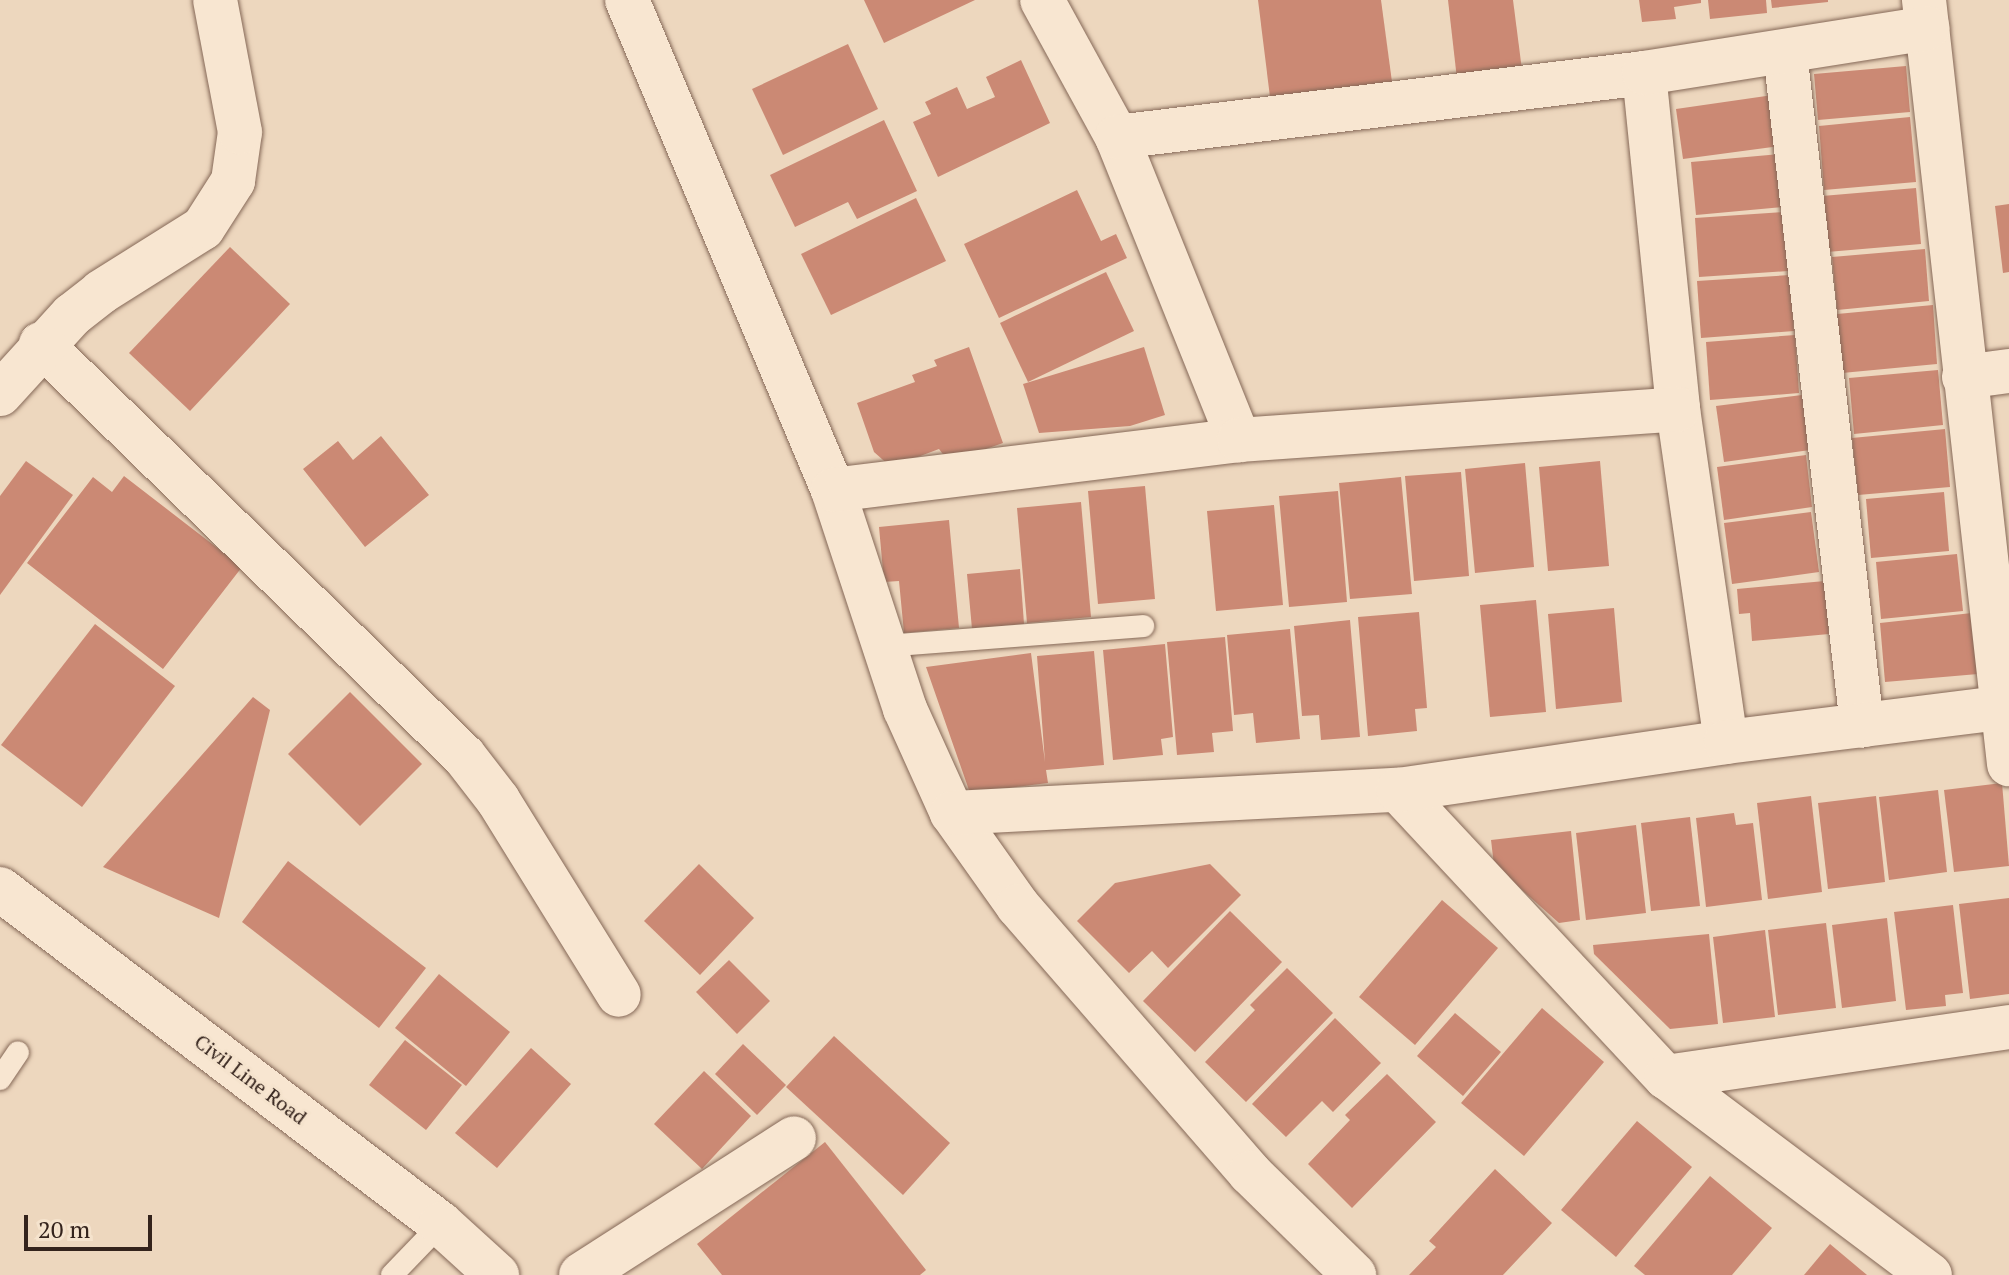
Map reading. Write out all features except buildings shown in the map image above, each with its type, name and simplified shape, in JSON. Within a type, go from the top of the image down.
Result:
[{"type":"street","points":[[0,394],[41,344],[101,292],[203,228],[233,181],[240,132],[215,0]]},
{"type":"street","points":[[627,0],[833,490],[905,709],[952,813],[1018,906],[1230,1150],[1354,1275]]},
{"type":"street","points":[[1042,0],[1117,137],[1239,440]]},
{"type":"street","points":[[1117,137],[1644,73],[1785,52],[1926,14],[2009,764]]},
{"type":"street","points":[[1785,52],[1862,726]]},
{"type":"street","points":[[1644,73],[1678,409],[1726,742]]},
{"type":"street","points":[[41,344],[464,756],[498,800],[619,995]]},
{"type":"street","points":[[1964,377],[2009,371]]},
{"type":"street","points":[[833,490],[1239,440],[1678,409]]},
{"type":"street","points":[[952,813],[1398,790],[1726,742],[2005,708]]},
{"type":"street","points":[[1398,790],[1666,1077],[1930,1275]]},
{"type":"street","name":"Civil Line Road","points":[[0,889],[441,1224],[497,1275]]},
{"type":"street","points":[[1666,1077],[2009,1027]]},
{"type":"street","points":[[581,1275],[794,1138]]},
{"type":"lane","points":[[884,646],[1143,626]]},
{"type":"lane","points":[[0,1079],[18,1052]]},
{"type":"lane","points":[[392,1275],[441,1224]]}]
